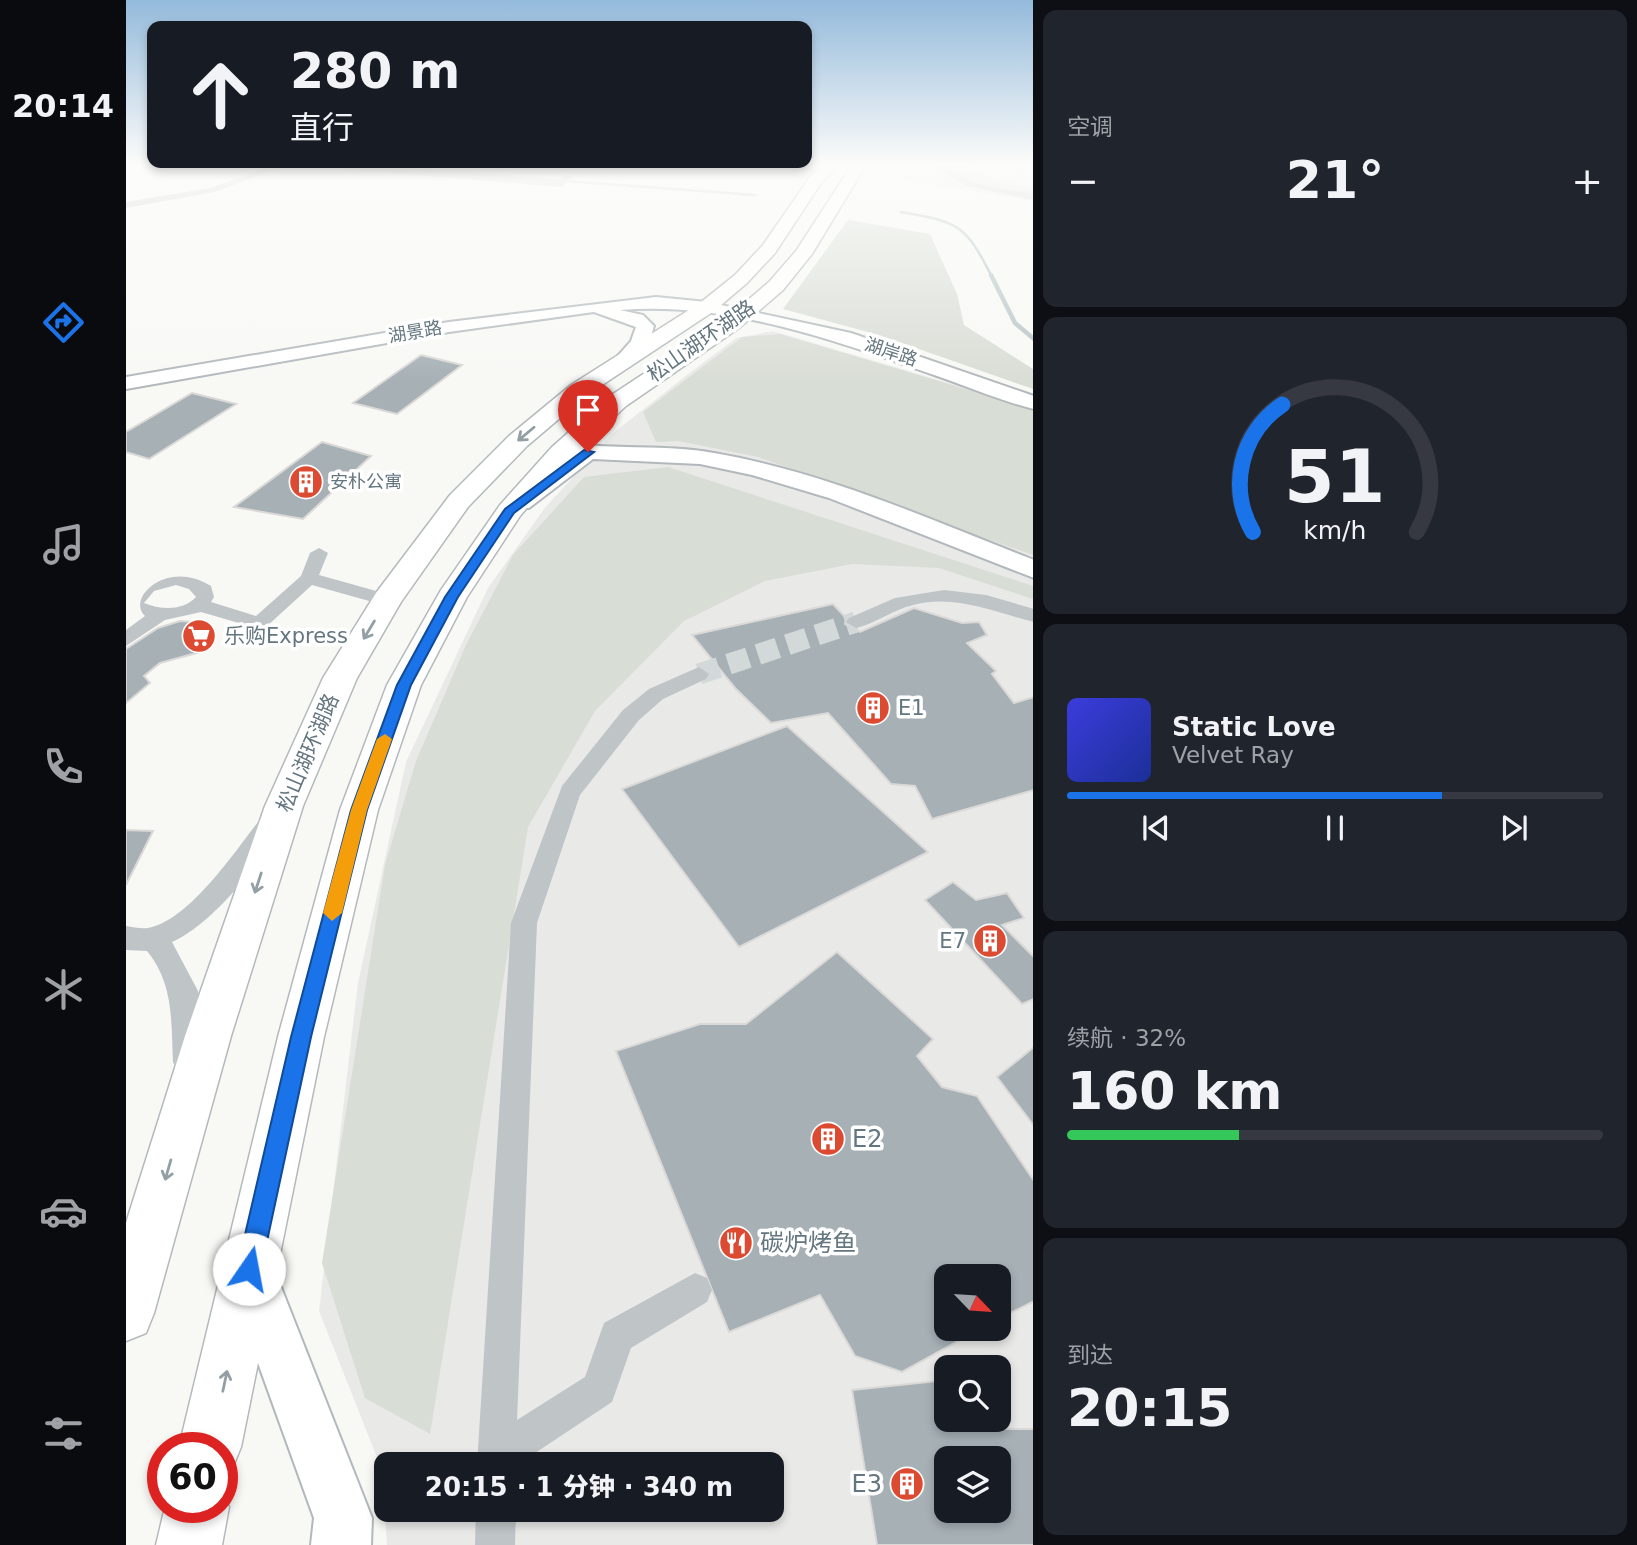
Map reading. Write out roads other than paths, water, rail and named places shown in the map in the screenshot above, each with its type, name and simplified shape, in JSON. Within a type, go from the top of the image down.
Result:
[{"type":"main road","name":"松山湖环湖路","points":[[126,1313],[182,1122],[284,806],[340,678],[387,600],[459,501],[518,441],[579,390],[707,307],[741,279],[777,237]]},
{"type":"main road","name":"松山湖环湖路","points":[[213,1432],[301,1037],[359,810],[404,685],[452,597],[510,511],[589,448],[653,375],[745,314],[776,286],[803,254],[813,237]]},
{"type":"main road","name":"湖景路","points":[[126,383],[449,327],[559,311],[656,302],[707,307]]},
{"type":"main road","name":"湖岸路","points":[[707,307],[885,349],[1033,403]]},
{"type":"main road","points":[[559,311],[611,313],[636,319],[645,326],[645,335],[626,358]]},
{"type":"main road","points":[[589,448],[696,456],[804,483],[1033,570]]},
{"type":"main road","points":[[249,1269],[287,1376],[343,1518],[341,1545]]},
{"type":"main road","points":[[188,1545],[193,1523]]},
{"type":"street","points":[[199,605],[259,623],[309,578],[319,553]]},
{"type":"street","points":[[309,578],[387,600]]},
{"type":"street","points":[[126,640],[159,615],[190,610],[199,605],[205,597],[204,590],[199,585],[181,580],[159,582],[137,594],[134,600],[136,606],[159,615]]},
{"type":"street","points":[[856,621],[911,597],[967,596],[1033,616]]},
{"type":"street","points":[[496,1452],[524,923],[570,792],[631,715],[656,694],[699,674]]},
{"type":"street","points":[[139,938],[189,918],[216,893],[284,806]]},
{"type":"street","points":[[139,938],[168,957],[176,980],[184,991],[189,1048],[182,1122]]},
{"type":"street","points":[[509,1452],[599,1389],[617,1336],[695,1290]]},
{"type":"street","points":[[495,1545],[496,1522]]},
{"type":"waterway","points":[[968,237],[992,277]]},
{"type":"waterway","points":[[992,277],[1015,323],[1033,338]]},
{"type":"tunnel","points":[[699,674],[856,622]]},
{"type":"place","name":"安朴公寓","points":[[306,482]]},
{"type":"place","name":"乐购Express","points":[[199,636]]},
{"type":"place","name":"E1","points":[[873,708]]},
{"type":"place","name":"E7","points":[[990,941]]},
{"type":"place","name":"E2","points":[[828,1139]]},
{"type":"place","name":"碳炉烤鱼","points":[[736,1243]]},
{"type":"place","name":"E3","points":[[907,1484]]}]
